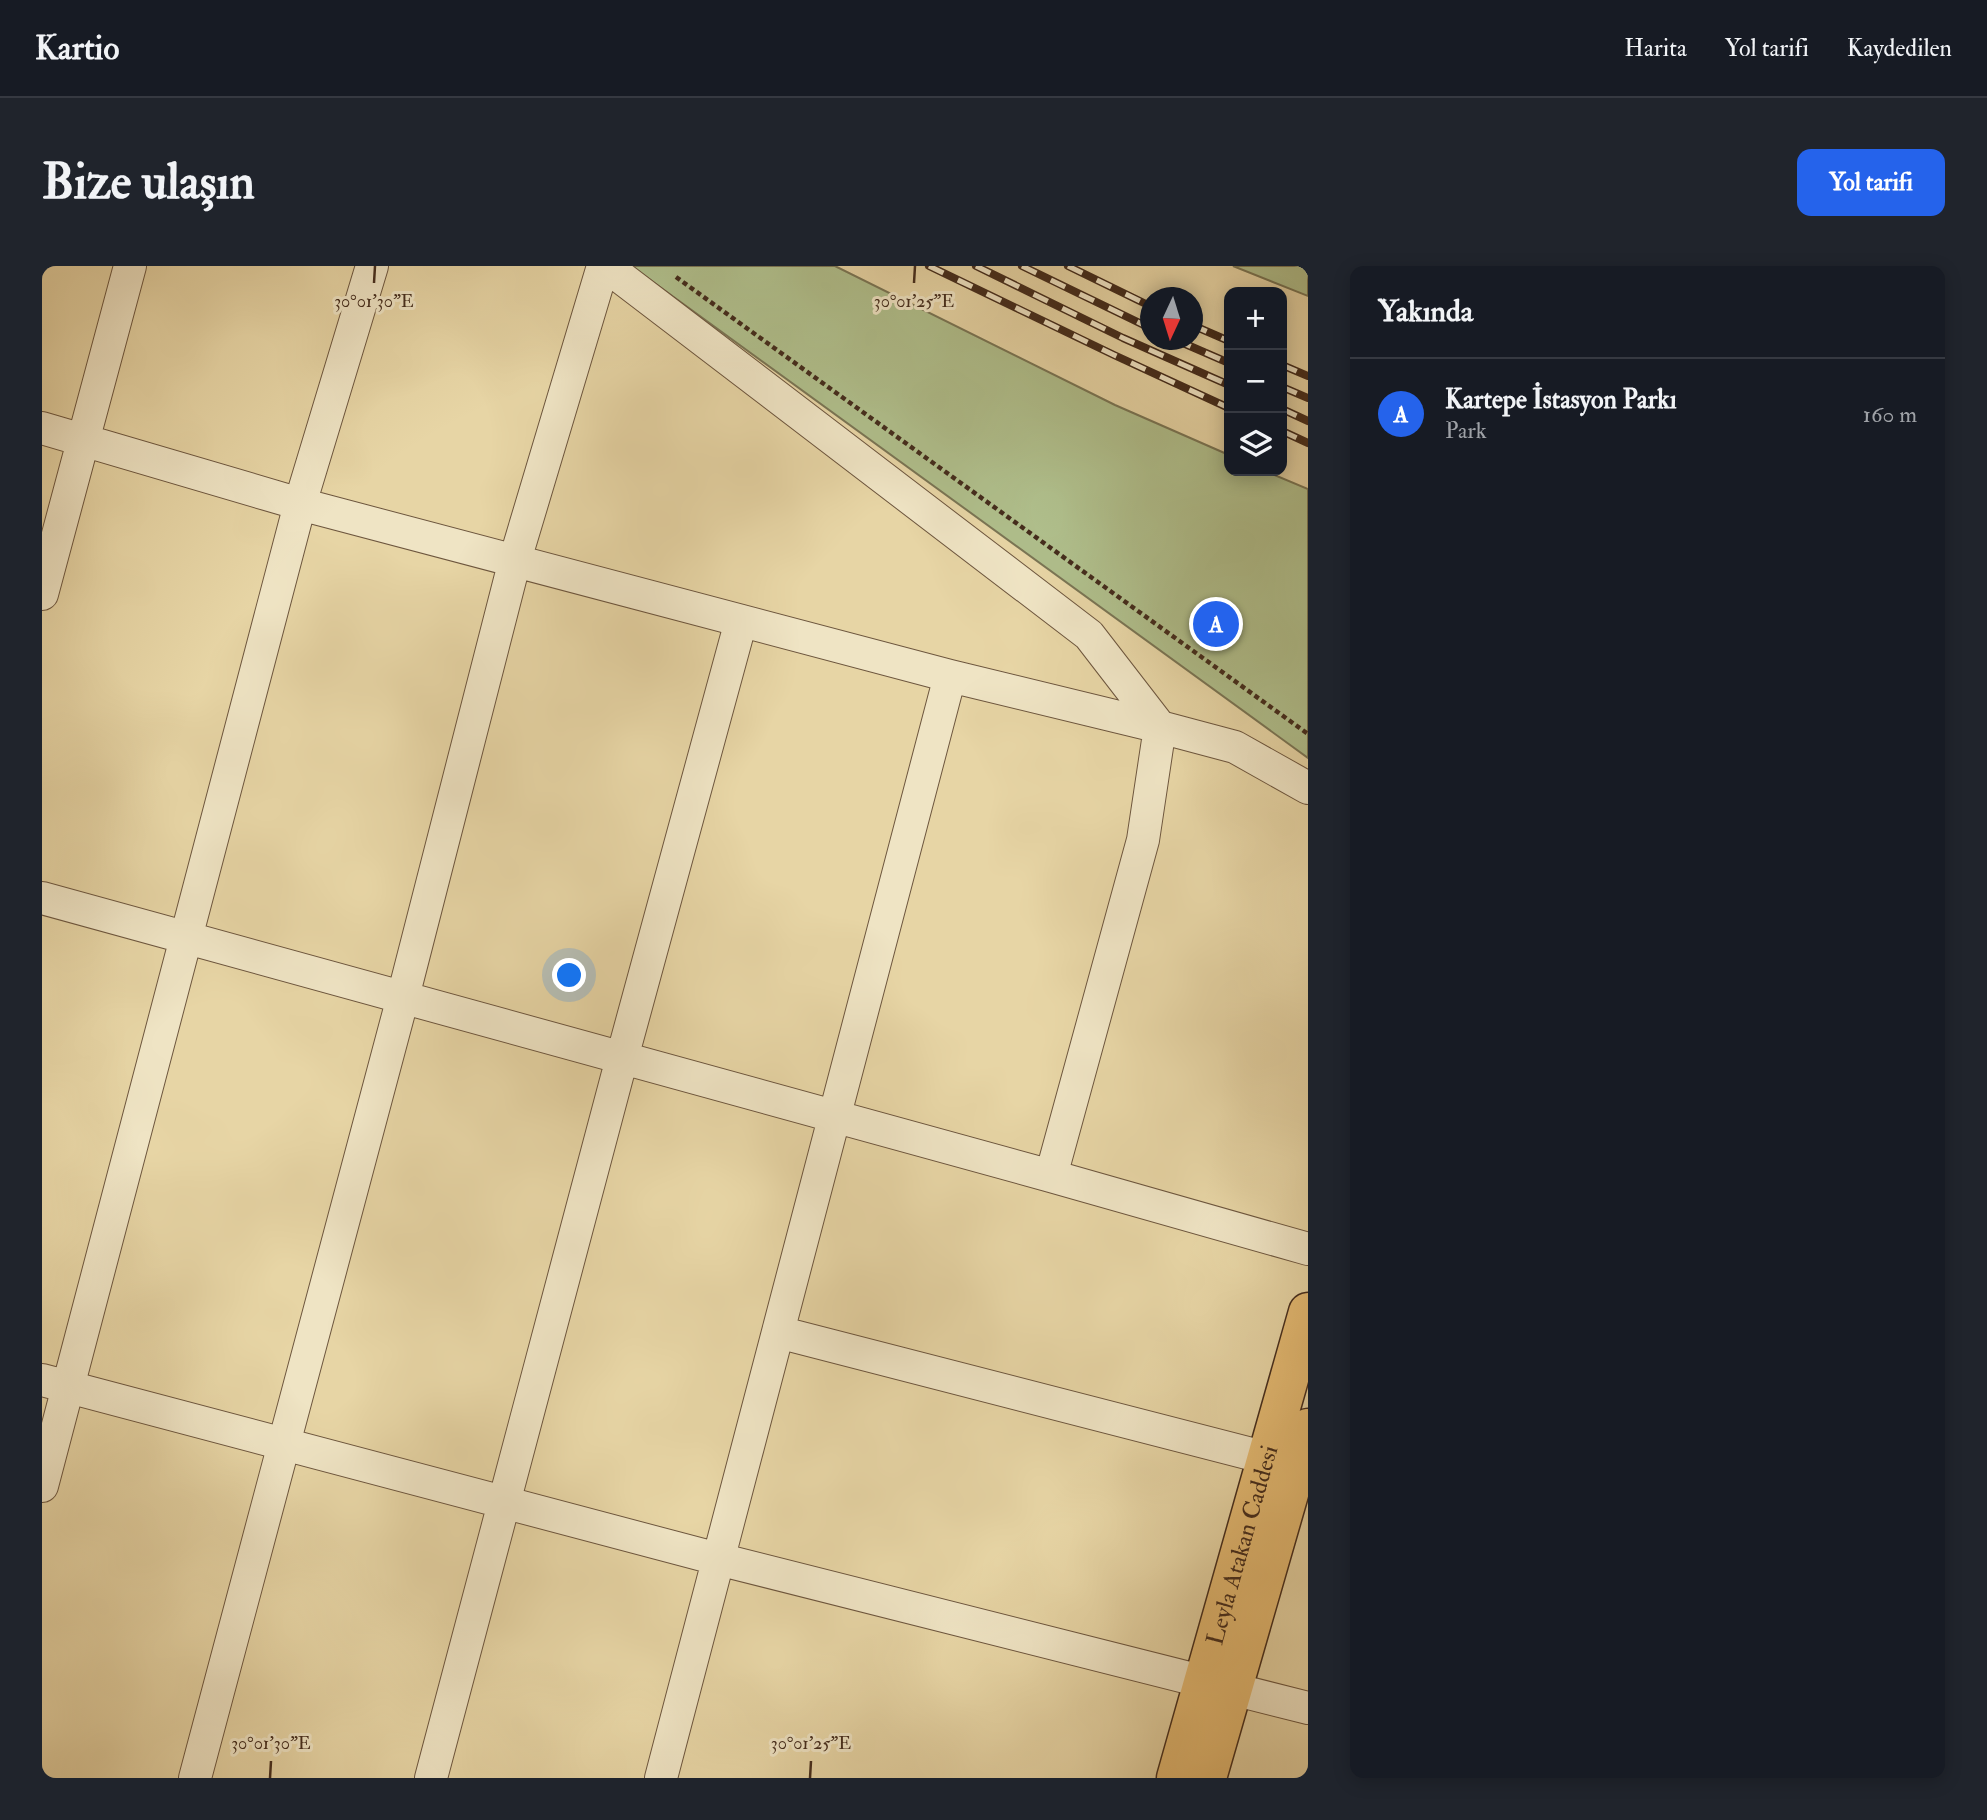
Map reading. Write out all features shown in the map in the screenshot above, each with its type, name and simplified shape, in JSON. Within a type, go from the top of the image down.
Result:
[{"type":"main road","name":"Leyla Atakan Caddesi","points":[[1290,1464],[1308,1312]]},
{"type":"main road","name":"Leyla Atakan Caddesi","points":[[1176,1778],[1219,1684],[1290,1464],[1308,1428]]},
{"type":"main road","name":"Leyla Atakan Caddesi","points":[[1207,1778],[1219,1684]]},
{"type":"street","points":[[42,594],[130,266]]},
{"type":"street","points":[[42,1486],[55,1383],[186,938],[300,503],[372,266]]},
{"type":"street","points":[[195,1778],[403,997],[514,561],[605,266],[1089,635],[1160,727],[1143,840],[1051,1175]]},
{"type":"street","points":[[42,428],[300,503],[514,561],[950,676],[1235,747],[1308,788]]},
{"type":"street","points":[[431,1778],[741,621]]},
{"type":"street","points":[[660,1778],[950,676]]},
{"type":"street","points":[[42,898],[1051,1175],[1308,1249]]},
{"type":"street","points":[[778,1332],[1290,1464]]},
{"type":"street","points":[[55,1383],[718,1559],[1308,1707]]},
{"type":"path","points":[[672,274],[1308,734]]},
{"type":"green space","points":[[631,266],[835,266],[1115,405],[1224,453],[1224,476],[1277,476],[1308,489],[1308,758]]},
{"type":"green space","points":[[1233,266],[1308,266],[1308,296]]},
{"type":"railway","points":[[929,266],[1224,406]]},
{"type":"railway","points":[[976,266],[1123,338],[1224,383]]},
{"type":"railway","points":[[1022,266],[1140,323]]},
{"type":"railway","points":[[1068,266],[1140,301]]},
{"type":"railway","points":[[1203,330],[1224,339]]},
{"type":"railway","points":[[1199,350],[1224,361]]},
{"type":"railway","points":[[1287,367],[1308,376]]},
{"type":"railway","points":[[1287,389],[1308,398]]},
{"type":"railway","points":[[1287,411],[1308,421]]},
{"type":"railway","points":[[1287,433],[1308,443]]},
{"type":"place","name":"Kartepe İstasyon Parkı","points":[[1216,624]]}]
